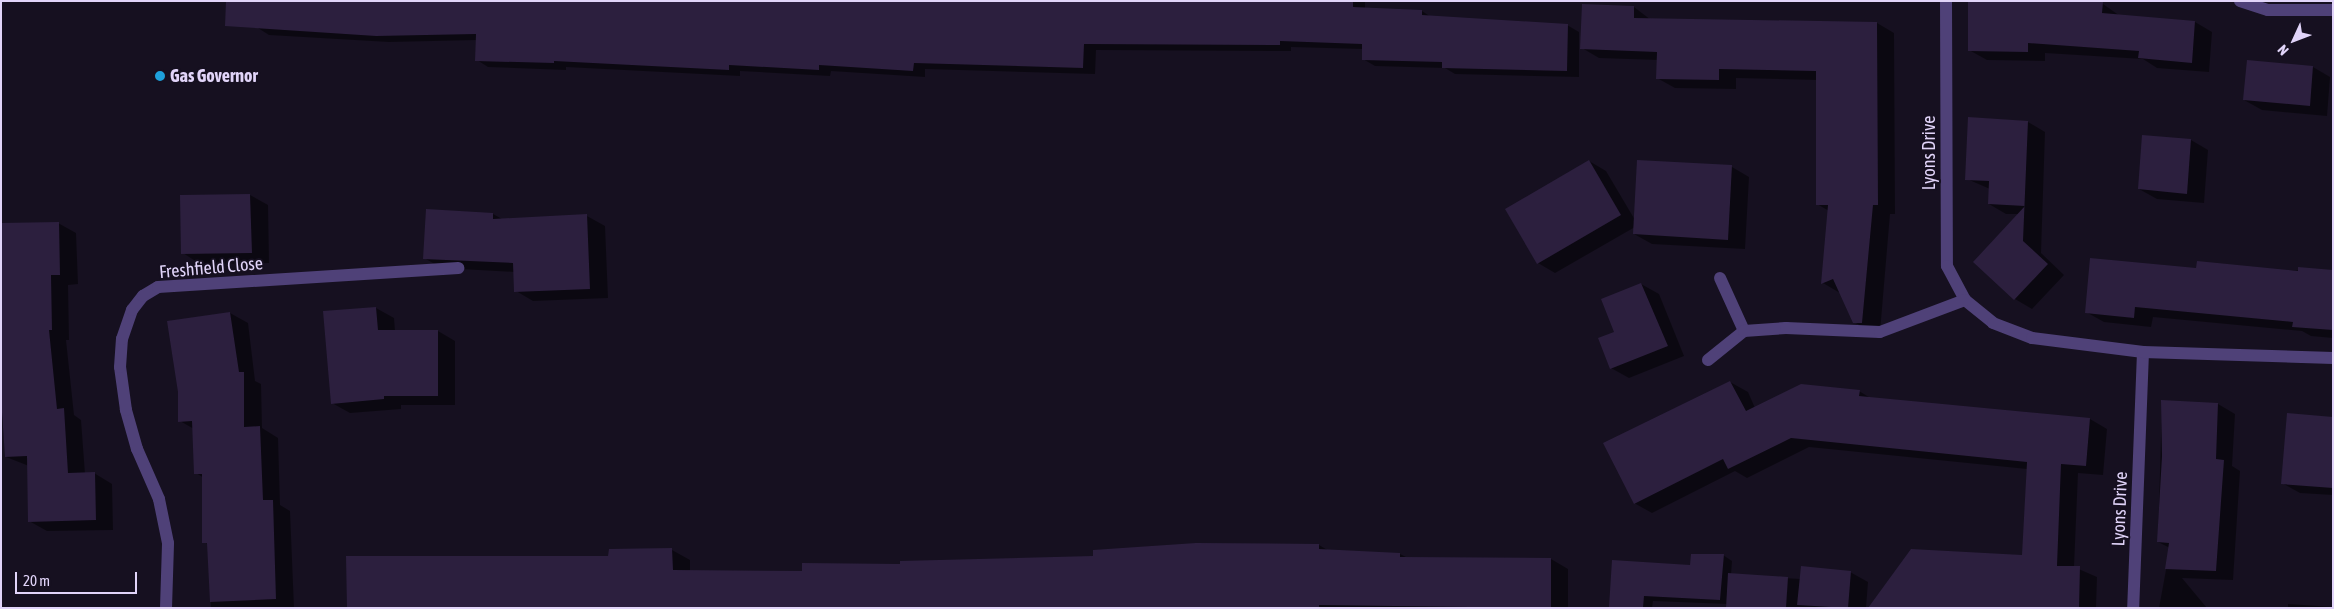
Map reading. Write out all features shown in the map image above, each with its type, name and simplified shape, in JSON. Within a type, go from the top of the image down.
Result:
[{"type":"street","name":"Lyons Drive","points":[[1946,1],[1948,266],[1965,300],[1993,323],[2032,338],[2143,352],[2254,354],[2333,358]]},
{"type":"street","points":[[2240,1],[2268,10],[2333,10]]},
{"type":"street","name":"Freshfield Close","points":[[166,608],[168,544],[159,499],[137,448],[126,410],[120,368],[122,339],[132,310],[143,296],[158,287],[458,268]]},
{"type":"street","points":[[1720,278],[1744,331]]},
{"type":"street","points":[[1708,360],[1744,331],[1786,328],[1880,332],[1965,300]]},
{"type":"street","name":"Lyons Drive","points":[[2133,608],[2143,352]]},
{"type":"building","points":[[226,1],[1353,1],[1353,7],[1422,10],[1422,15],[1568,24],[1567,71],[1442,68],[1442,62],[1362,60],[1362,44],[1280,41],[1280,45],[1084,44],[1083,68],[914,63],[913,71],[819,65],[819,70],[729,65],[729,70],[554,61],[554,63],[475,61],[476,34],[376,36],[225,26]]},
{"type":"building","points":[[1968,1],[2103,2],[2102,13],[2195,21],[2192,63],[2138,58],[2139,51],[2028,43],[2028,52],[1968,51]]},
{"type":"building","points":[[1582,4],[1634,6],[1634,18],[1877,22],[1878,205],[1873,205],[1862,323],[1853,323],[1833,279],[1821,284],[1828,205],[1816,205],[1816,71],[1719,69],[1719,80],[1656,79],[1657,52],[1580,49]]},
{"type":"building","points":[[2247,60],[2313,66],[2310,106],[2243,100]]},
{"type":"building","points":[[1968,117],[2028,121],[2024,206],[1988,204],[1989,181],[1965,180]]},
{"type":"building","points":[[2142,135],[2191,139],[2187,194],[2138,189]]},
{"type":"building","points":[[1589,160],[1621,215],[1537,264],[1505,209]]},
{"type":"building","points":[[1637,160],[1732,165],[1728,240],[1633,234]]},
{"type":"building","points":[[250,194],[252,253],[181,254],[180,195]]},
{"type":"building","points":[[2024,207],[2023,241],[2048,264],[2014,300],[1973,262]]},
{"type":"building","points":[[426,209],[493,213],[493,219],[587,214],[590,289],[514,292],[513,263],[423,259]]},
{"type":"building","points":[[59,222],[60,275],[51,275],[52,330],[49,330],[57,409],[64,408],[68,473],[95,472],[96,520],[28,522],[27,456],[5,457],[1,398],[1,223]]},
{"type":"building","points":[[2090,258],[2196,268],[2197,261],[2298,271],[2298,267],[2333,270],[2333,330],[2292,327],[2293,322],[2135,307],[2134,318],[2085,313]]},
{"type":"building","points":[[1641,283],[1668,346],[1610,369],[1598,338],[1614,332],[1601,299]]},
{"type":"building","points":[[376,307],[378,330],[438,330],[438,396],[384,396],[384,399],[331,404],[323,311]]},
{"type":"building","points":[[230,312],[239,372],[244,372],[244,427],[260,426],[263,500],[273,500],[276,599],[210,602],[207,543],[202,543],[202,474],[194,474],[192,421],[178,422],[178,392],[167,321]]},
{"type":"building","points":[[1730,381],[1746,411],[1801,384],[1860,390],[1859,396],[2090,418],[2086,466],[2061,464],[2057,566],[2080,566],[2079,608],[1868,608],[1911,549],[2022,555],[2027,462],[1791,438],[1728,469],[1723,459],[1634,504],[1603,443]]},
{"type":"building","points":[[2161,400],[2218,403],[2216,459],[2224,460],[2216,571],[2165,569],[2169,543],[2157,542],[2162,456]]},
{"type":"building","points":[[2287,413],[2333,417],[2333,488],[2281,484]]},
{"type":"building","points":[[1196,543],[1319,544],[1319,549],[1400,553],[1400,557],[1551,558],[1551,608],[1319,605],[1319,608],[347,608],[346,556],[608,556],[609,549],[672,548],[673,570],[802,571],[802,563],[900,564],[900,561],[1093,556],[1093,550]]},
{"type":"building","points":[[1691,554],[1724,554],[1720,600],[1644,596],[1643,608],[1609,607],[1612,560],[1690,565]]},
{"type":"building","points":[[1801,566],[1851,571],[1848,608],[1797,605]]},
{"type":"building","points":[[1728,573],[1788,577],[1786,608],[1726,608]]},
{"type":"place","name":"Gas Governor","points":[[160,76]]}]
